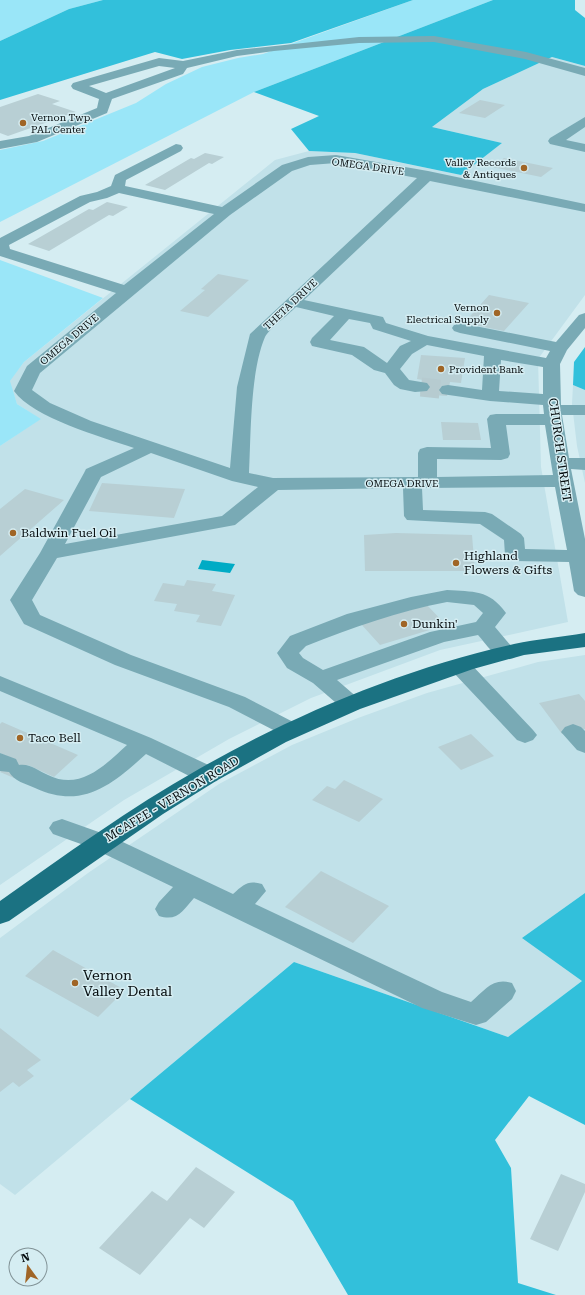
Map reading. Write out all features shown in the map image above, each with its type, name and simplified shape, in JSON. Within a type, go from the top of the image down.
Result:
[{"type":"main road","name":"MCAFEE - VERNON ROAD","points":[[0,914],[101,842],[208,775],[291,730],[351,704],[419,679],[460,666],[506,653],[585,640]]},
{"type":"street","points":[[183,64],[179,71],[106,97],[76,86],[159,62],[183,64],[237,53],[359,40],[434,39],[526,56],[585,72]]},
{"type":"street","points":[[0,145],[32,139],[103,110],[106,97]]},
{"type":"street","points":[[585,121],[555,141],[585,148]]},
{"type":"street","points":[[116,188],[120,178],[176,148]]},
{"type":"street","name":"OMEGA DRIVE","points":[[585,208],[428,175],[336,159],[308,161],[287,168],[225,212],[127,291],[33,370],[23,391],[44,407],[85,425],[239,477],[273,484],[420,482],[561,472],[585,464]]},
{"type":"street","name":"THETA DRIVE","points":[[239,477],[246,377],[251,354],[258,334],[428,175]]},
{"type":"street","points":[[127,291],[15,257],[3,252],[1,243],[85,199],[102,195],[116,188],[225,212]]},
{"type":"street","points":[[293,302],[377,320],[369,338],[380,366],[391,369],[397,379],[407,386],[421,388]]},
{"type":"street","points":[[346,313],[318,342],[369,338],[425,340],[493,352],[556,356]]},
{"type":"street","points":[[556,356],[585,318]]},
{"type":"street","points":[[460,328],[556,356]]},
{"type":"street","points":[[391,369],[406,350],[425,340]]},
{"type":"street","points":[[490,396],[493,352]]},
{"type":"street","name":"CHURCH STREET","points":[[556,356],[552,410],[561,472],[579,544],[585,591]]},
{"type":"street","points":[[448,390],[490,396],[552,410]]},
{"type":"street","points":[[579,544],[515,555],[514,538],[485,518],[414,516],[426,453],[501,454],[496,419],[552,410],[585,410]]},
{"type":"street","points":[[150,447],[93,473],[50,553],[21,600],[32,618],[123,660],[237,702],[291,730]]},
{"type":"street","points":[[50,553],[228,521],[273,484]]},
{"type":"street","points":[[320,678],[438,637],[483,627],[494,613],[480,599],[447,596],[418,601],[355,619],[298,641],[288,653],[295,663],[320,678],[351,704]]},
{"type":"street","points":[[483,627],[506,653]]},
{"type":"street","points":[[460,666],[525,735]]},
{"type":"street","points":[[0,683],[143,743],[208,775]]},
{"type":"street","points":[[9,766],[52,786],[77,789],[98,783],[143,743]]},
{"type":"street","points":[[62,828],[101,842],[191,885],[245,898],[387,970],[432,1000],[476,1014],[502,991]]},
{"type":"street","points":[[168,909],[191,885]]},
{"type":"shaded area","points":[[0,0],[103,0],[69,9],[0,41]]},
{"type":"shaded area","points":[[103,0],[413,0],[291,43],[230,50],[182,59],[155,52],[0,100],[0,41],[69,9]]},
{"type":"shaded area","points":[[413,0],[493,0],[254,92],[0,222],[0,150],[43,141],[136,103],[166,84],[202,67],[238,58],[263,54]]},
{"type":"shaded area","points":[[493,0],[575,0],[575,10],[585,18],[585,66],[552,57],[483,89],[432,127],[502,143],[461,175],[355,153],[309,151],[291,129],[319,116],[254,92]]},
{"type":"shaded area","points":[[552,57],[585,66],[585,295],[538,359],[541,467],[568,622],[440,650],[311,698],[229,739],[124,800],[0,885],[0,446],[40,419],[17,404],[9,381],[24,362],[275,160],[309,151],[355,153],[461,175],[502,143],[432,127],[483,89]]},
{"type":"shaded area","points":[[0,260],[103,298],[24,362],[10,381],[17,404],[41,419],[0,446]]},
{"type":"shaded area","points":[[585,347],[585,390],[573,385],[574,362]]},
{"type":"shaded area","points":[[573,385],[585,390],[585,483],[577,446],[572,404]]},
{"type":"shaded area","points":[[202,560],[235,564],[230,573],[198,569]]},
{"type":"shaded area","points":[[585,655],[585,893],[523,938],[582,981],[508,1037],[294,962],[15,1195],[0,1184],[0,938],[88,873],[219,784],[292,745],[358,718],[427,693],[538,662]]},
{"type":"shaded area","points":[[585,893],[585,1125],[529,1096],[495,1140],[511,1168],[518,1283],[556,1295],[348,1295],[293,1201],[130,1099],[294,962],[508,1037],[582,981],[522,938]]},
{"type":"building","name":"Vernon Twp. PAL Center","points":[[38,94],[60,101],[52,104],[76,112],[8,136],[0,133],[0,107]]},
{"type":"building","points":[[480,100],[505,105],[485,118],[459,113]]},
{"type":"building","points":[[205,153],[224,157],[212,164],[209,163],[165,190],[145,185],[191,158],[194,159]]},
{"type":"building","points":[[504,158],[553,168],[541,177],[492,167]]},
{"type":"building","points":[[107,202],[128,207],[113,216],[109,215],[49,251],[28,244],[89,209],[93,210]]},
{"type":"building","points":[[218,274],[249,280],[208,317],[180,311],[205,290],[201,289]]},
{"type":"building","name":"Vernon Electrical Supply","points":[[489,295],[529,303],[504,331],[464,323]]},
{"type":"building","name":"Provident Bank","points":[[421,355],[465,358],[461,383],[450,382],[447,396],[420,394],[423,380],[417,379]]},
{"type":"building","points":[[441,422],[478,423],[481,440],[443,440]]},
{"type":"building","points":[[102,483],[185,489],[174,518],[89,511]]},
{"type":"building","name":"Baldwin Fuel Oil","points":[[25,489],[64,500],[0,556],[0,509]]},
{"type":"building","points":[[396,533],[472,535],[475,571],[365,571],[364,535]]},
{"type":"building","points":[[187,580],[216,584],[212,591],[235,595],[221,626],[196,622],[200,615],[174,611],[177,604],[154,601],[163,583],[184,586]]},
{"type":"building","name":"Dunkin'","points":[[427,605],[446,625],[380,645],[361,624]]},
{"type":"building","points":[[579,694],[585,701],[585,729],[562,734],[539,703]]},
{"type":"building","name":"Taco Bell","points":[[2,722],[78,755],[54,777],[28,765],[14,778],[0,772],[13,759],[0,753],[0,724]]},
{"type":"building","points":[[471,734],[494,756],[461,770],[438,747]]},
{"type":"building","points":[[344,780],[383,799],[359,822],[312,800],[327,786],[335,789]]},
{"type":"building","points":[[321,871],[389,906],[353,943],[285,907]]},
{"type":"building","name":"Vernon Valley Dental","points":[[53,950],[125,990],[98,1017],[25,976]]},
{"type":"building","points":[[0,1028],[41,1060],[27,1070],[34,1076],[19,1087],[13,1082],[0,1092]]},
{"type":"building","points":[[196,1167],[235,1192],[204,1228],[190,1218],[140,1275],[99,1248],[152,1191],[167,1201]]},
{"type":"building","points":[[561,1174],[585,1184],[585,1192],[558,1251],[530,1239]]},
{"type":"tunnel","points":[[421,387],[448,390]]},
{"type":"place","name":"Vernon Twp. PAL Center","points":[[23,123]]},
{"type":"place","name":"Valley Records & Antiques","points":[[524,168]]},
{"type":"place","name":"Vernon Electrical Supply","points":[[497,313]]},
{"type":"place","name":"Provident Bank","points":[[441,369]]},
{"type":"place","name":"Baldwin Fuel Oil","points":[[13,533]]},
{"type":"place","name":"Highland Flowers & Gifts","points":[[456,563]]},
{"type":"place","name":"Dunkin'","points":[[404,624]]},
{"type":"place","name":"Taco Bell","points":[[20,738]]},
{"type":"place","name":"Vernon Valley Dental","points":[[75,983]]}]
